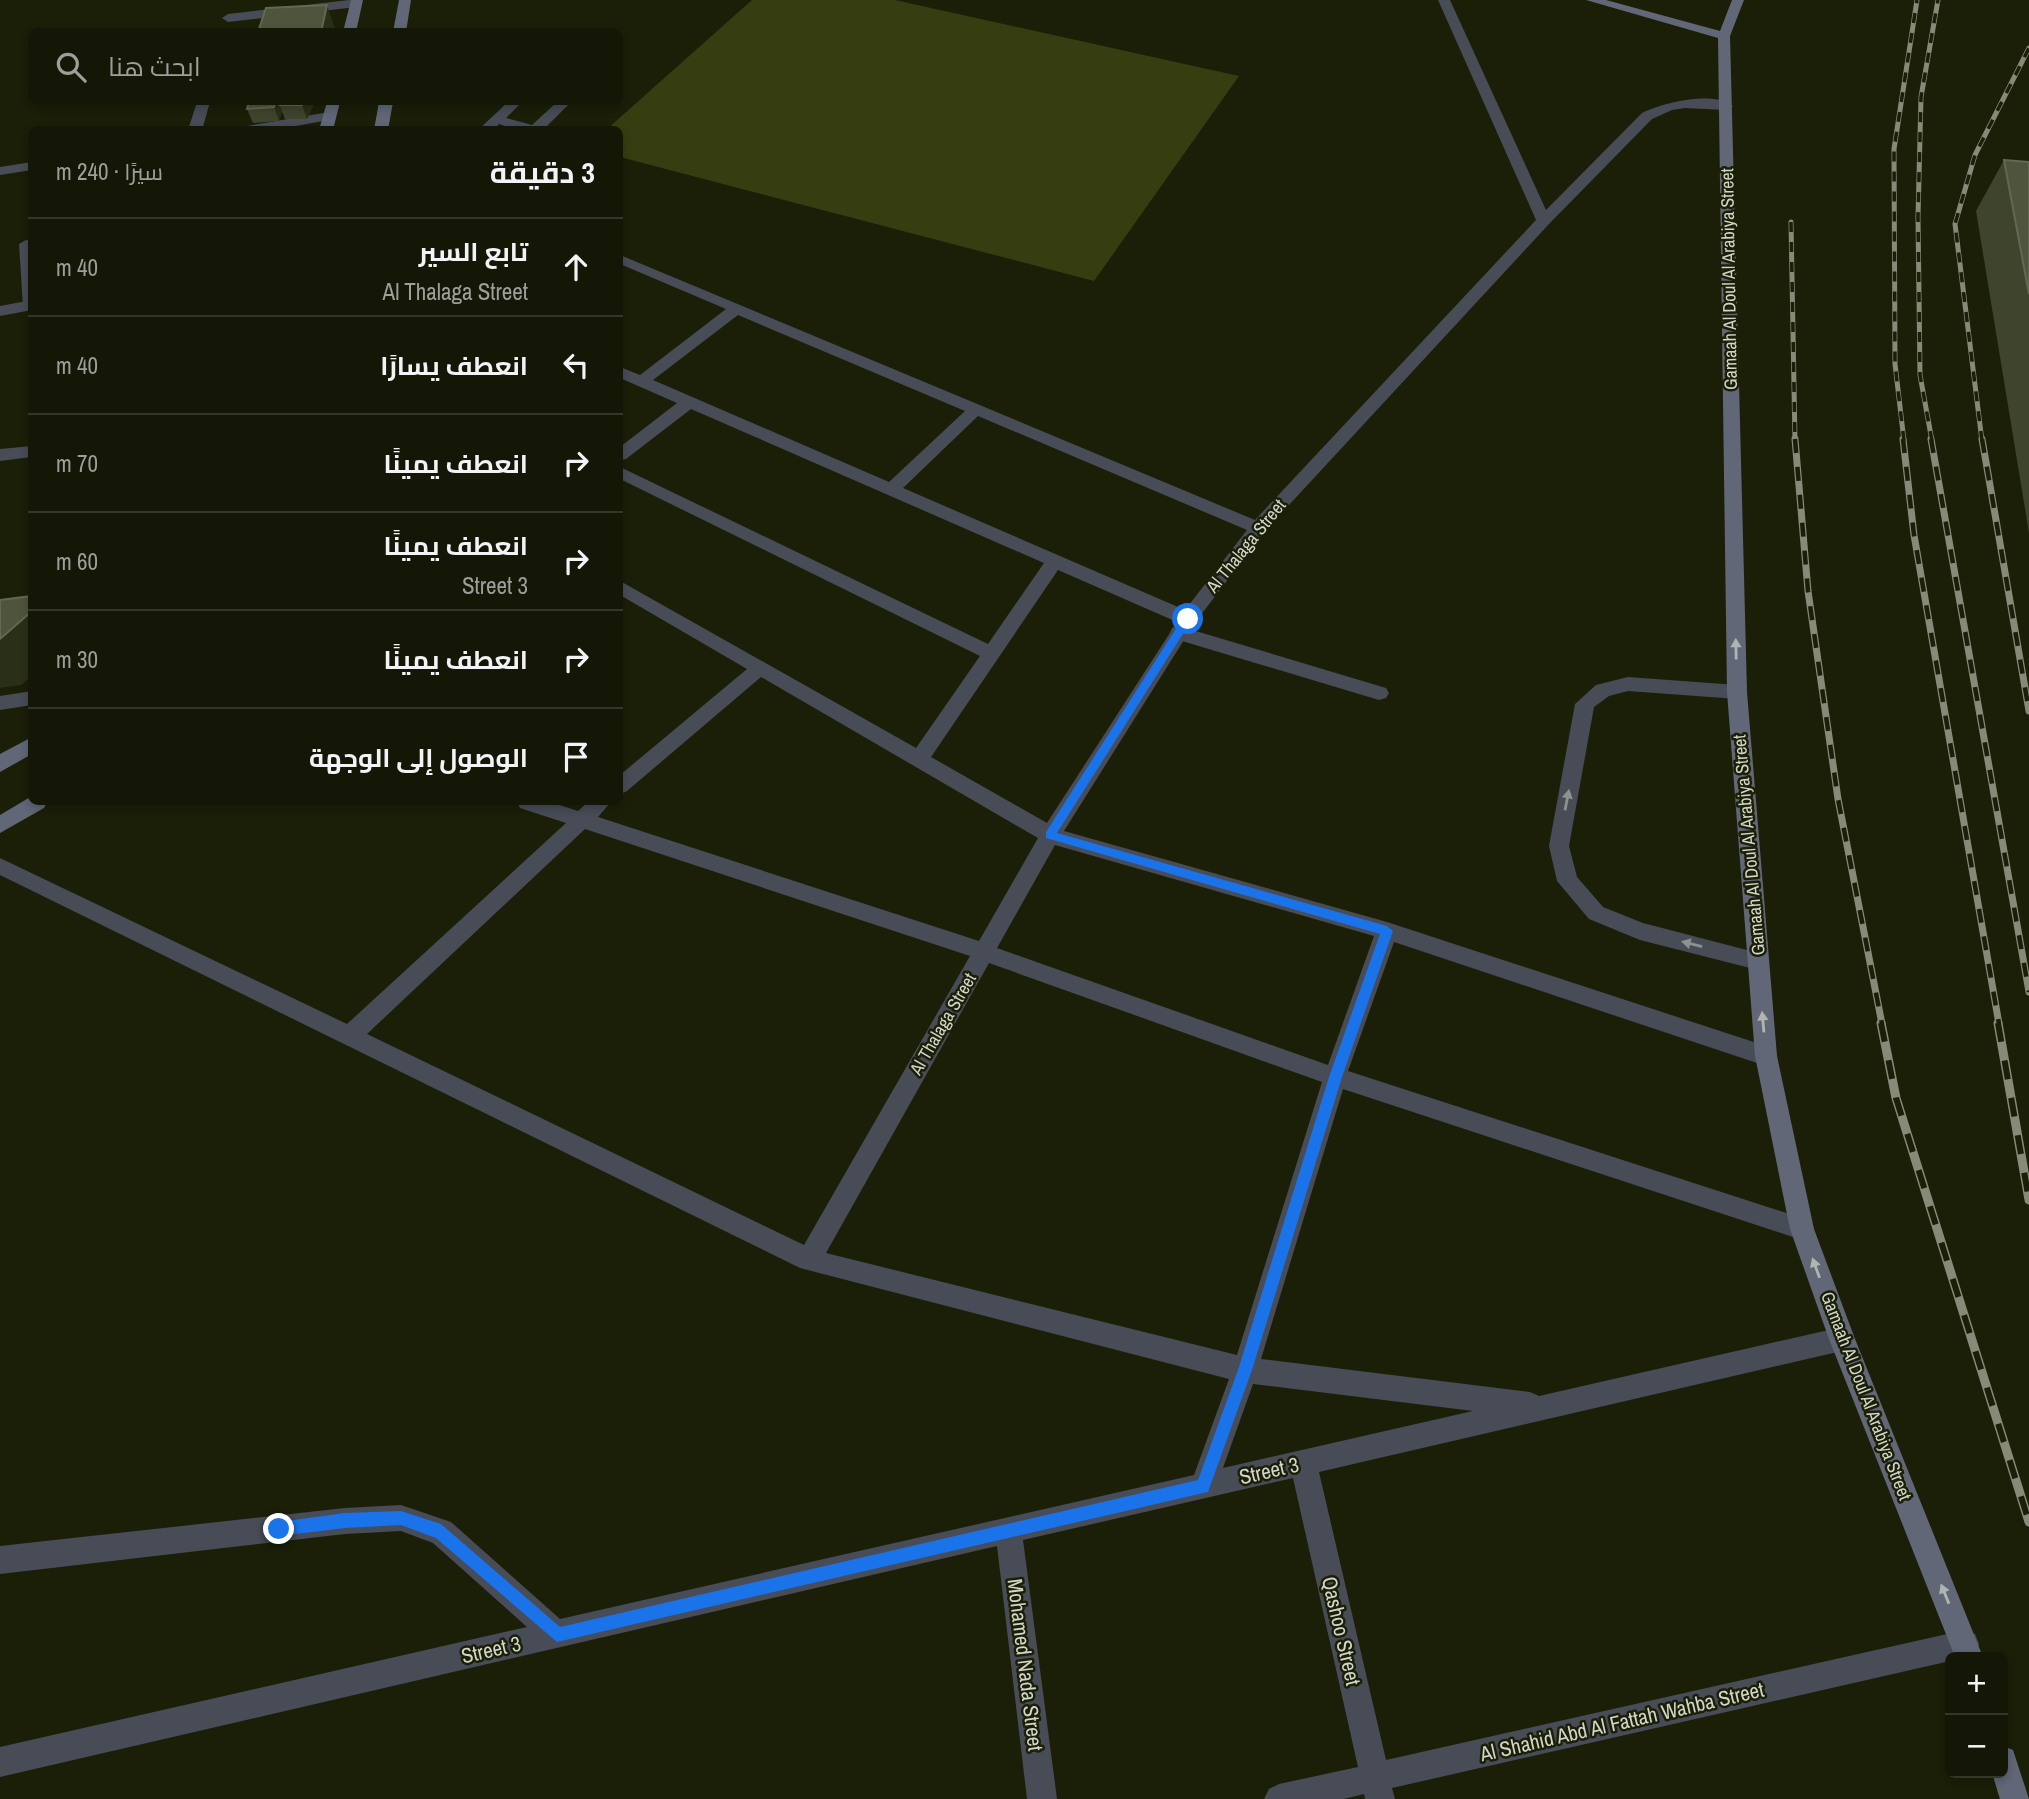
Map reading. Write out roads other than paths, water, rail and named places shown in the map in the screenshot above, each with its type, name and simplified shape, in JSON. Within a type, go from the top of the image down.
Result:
[{"type":"main road","points":[[400,28],[405,0]]},
{"type":"main road","points":[[1592,0],[1724,36]]},
{"type":"main road","name":"Gamaah Al Doul Al Arabiya Street","points":[[1738,0],[1724,36],[1737,692],[1766,1056],[1802,1229],[1842,1339],[1967,1651]]},
{"type":"main road","points":[[350,28],[356,2]]},
{"type":"main road","points":[[382,126],[385,105]]},
{"type":"main road","points":[[0,764],[28,746]]},
{"type":"main road","points":[[0,825],[32,805]]},
{"type":"main road","points":[[2008,1776],[2015,1799]]},
{"type":"street","points":[[225,28],[234,0]]},
{"type":"street","points":[[1444,0],[1544,221]]},
{"type":"street","points":[[228,18],[356,2]]},
{"type":"street","name":"Al Thalaga Street","points":[[809,1260],[1050,835],[1183,626],[1258,528],[1544,221],[1647,116],[1666,106],[1685,102],[1726,106]]},
{"type":"street","points":[[196,126],[202,105]]},
{"type":"street","points":[[489,126],[512,105]]},
{"type":"street","points":[[538,126],[561,105]]},
{"type":"street","points":[[270,126],[329,116]]},
{"type":"street","points":[[496,119],[520,126]]},
{"type":"street","points":[[0,171],[28,167]]},
{"type":"street","points":[[26,244],[28,268]]},
{"type":"street","points":[[623,260],[1258,528]]},
{"type":"street","points":[[0,311],[28,306]]},
{"type":"street","points":[[641,382],[737,308]]},
{"type":"street","points":[[623,373],[1055,561],[1183,626],[1379,693]]},
{"type":"street","points":[[623,453],[689,402]]},
{"type":"street","points":[[891,490],[976,409]]},
{"type":"street","points":[[0,456],[28,452]]},
{"type":"street","points":[[623,473],[992,654]]},
{"type":"street","points":[[919,759],[1055,561]]},
{"type":"street","points":[[623,589],[1050,835],[1387,931],[1766,1056]]},
{"type":"street","points":[[623,783],[760,668]]},
{"type":"street","points":[[1737,692],[1628,684],[1603,690],[1585,704],[1559,846],[1567,881],[1596,913],[1640,931],[1758,961]]},
{"type":"street","points":[[0,703],[28,699]]},
{"type":"street","points":[[536,805],[984,952],[1335,1077],[1802,1229]]},
{"type":"street","points":[[350,1036],[597,805]]},
{"type":"street","points":[[0,866],[809,1260],[1245,1370],[1546,1407]]},
{"type":"street","points":[[1203,1486],[1245,1370],[1335,1077],[1387,931]]},
{"type":"street","name":"Street 3","points":[[0,1762],[1842,1339]]},
{"type":"street","name":"Qashoo Street","points":[[1303,1462],[1377,1788]]},
{"type":"street","points":[[0,1560],[345,1521],[401,1518],[441,1532],[557,1635]]},
{"type":"street","name":"Mohamed Nada Street","points":[[1008,1530],[1041,1799]]},
{"type":"street","name":"Al Shahid Abd Al Fattah Wahba Street","points":[[1279,1799],[1377,1788],[1967,1651]]},
{"type":"railway","points":[[1904,441],[1895,364],[1894,149],[1917,0]]},
{"type":"railway","points":[[1932,441],[1920,375],[1918,217],[1921,97],[1938,0]]},
{"type":"railway","points":[[1982,441],[1955,224],[1975,155],[2029,48]]},
{"type":"railway","points":[[1791,222],[1795,441]]},
{"type":"railway","points":[[1795,439],[1808,591],[1838,799],[1882,1024]]},
{"type":"railway","points":[[1903,439],[1914,535],[1999,1024]]},
{"type":"railway","points":[[1931,439],[2029,992]]},
{"type":"railway","points":[[1982,439],[2029,711]]},
{"type":"railway","points":[[1881,1023],[1896,1098],[2029,1522]]},
{"type":"railway","points":[[1998,1023],[2029,1200]]}]
